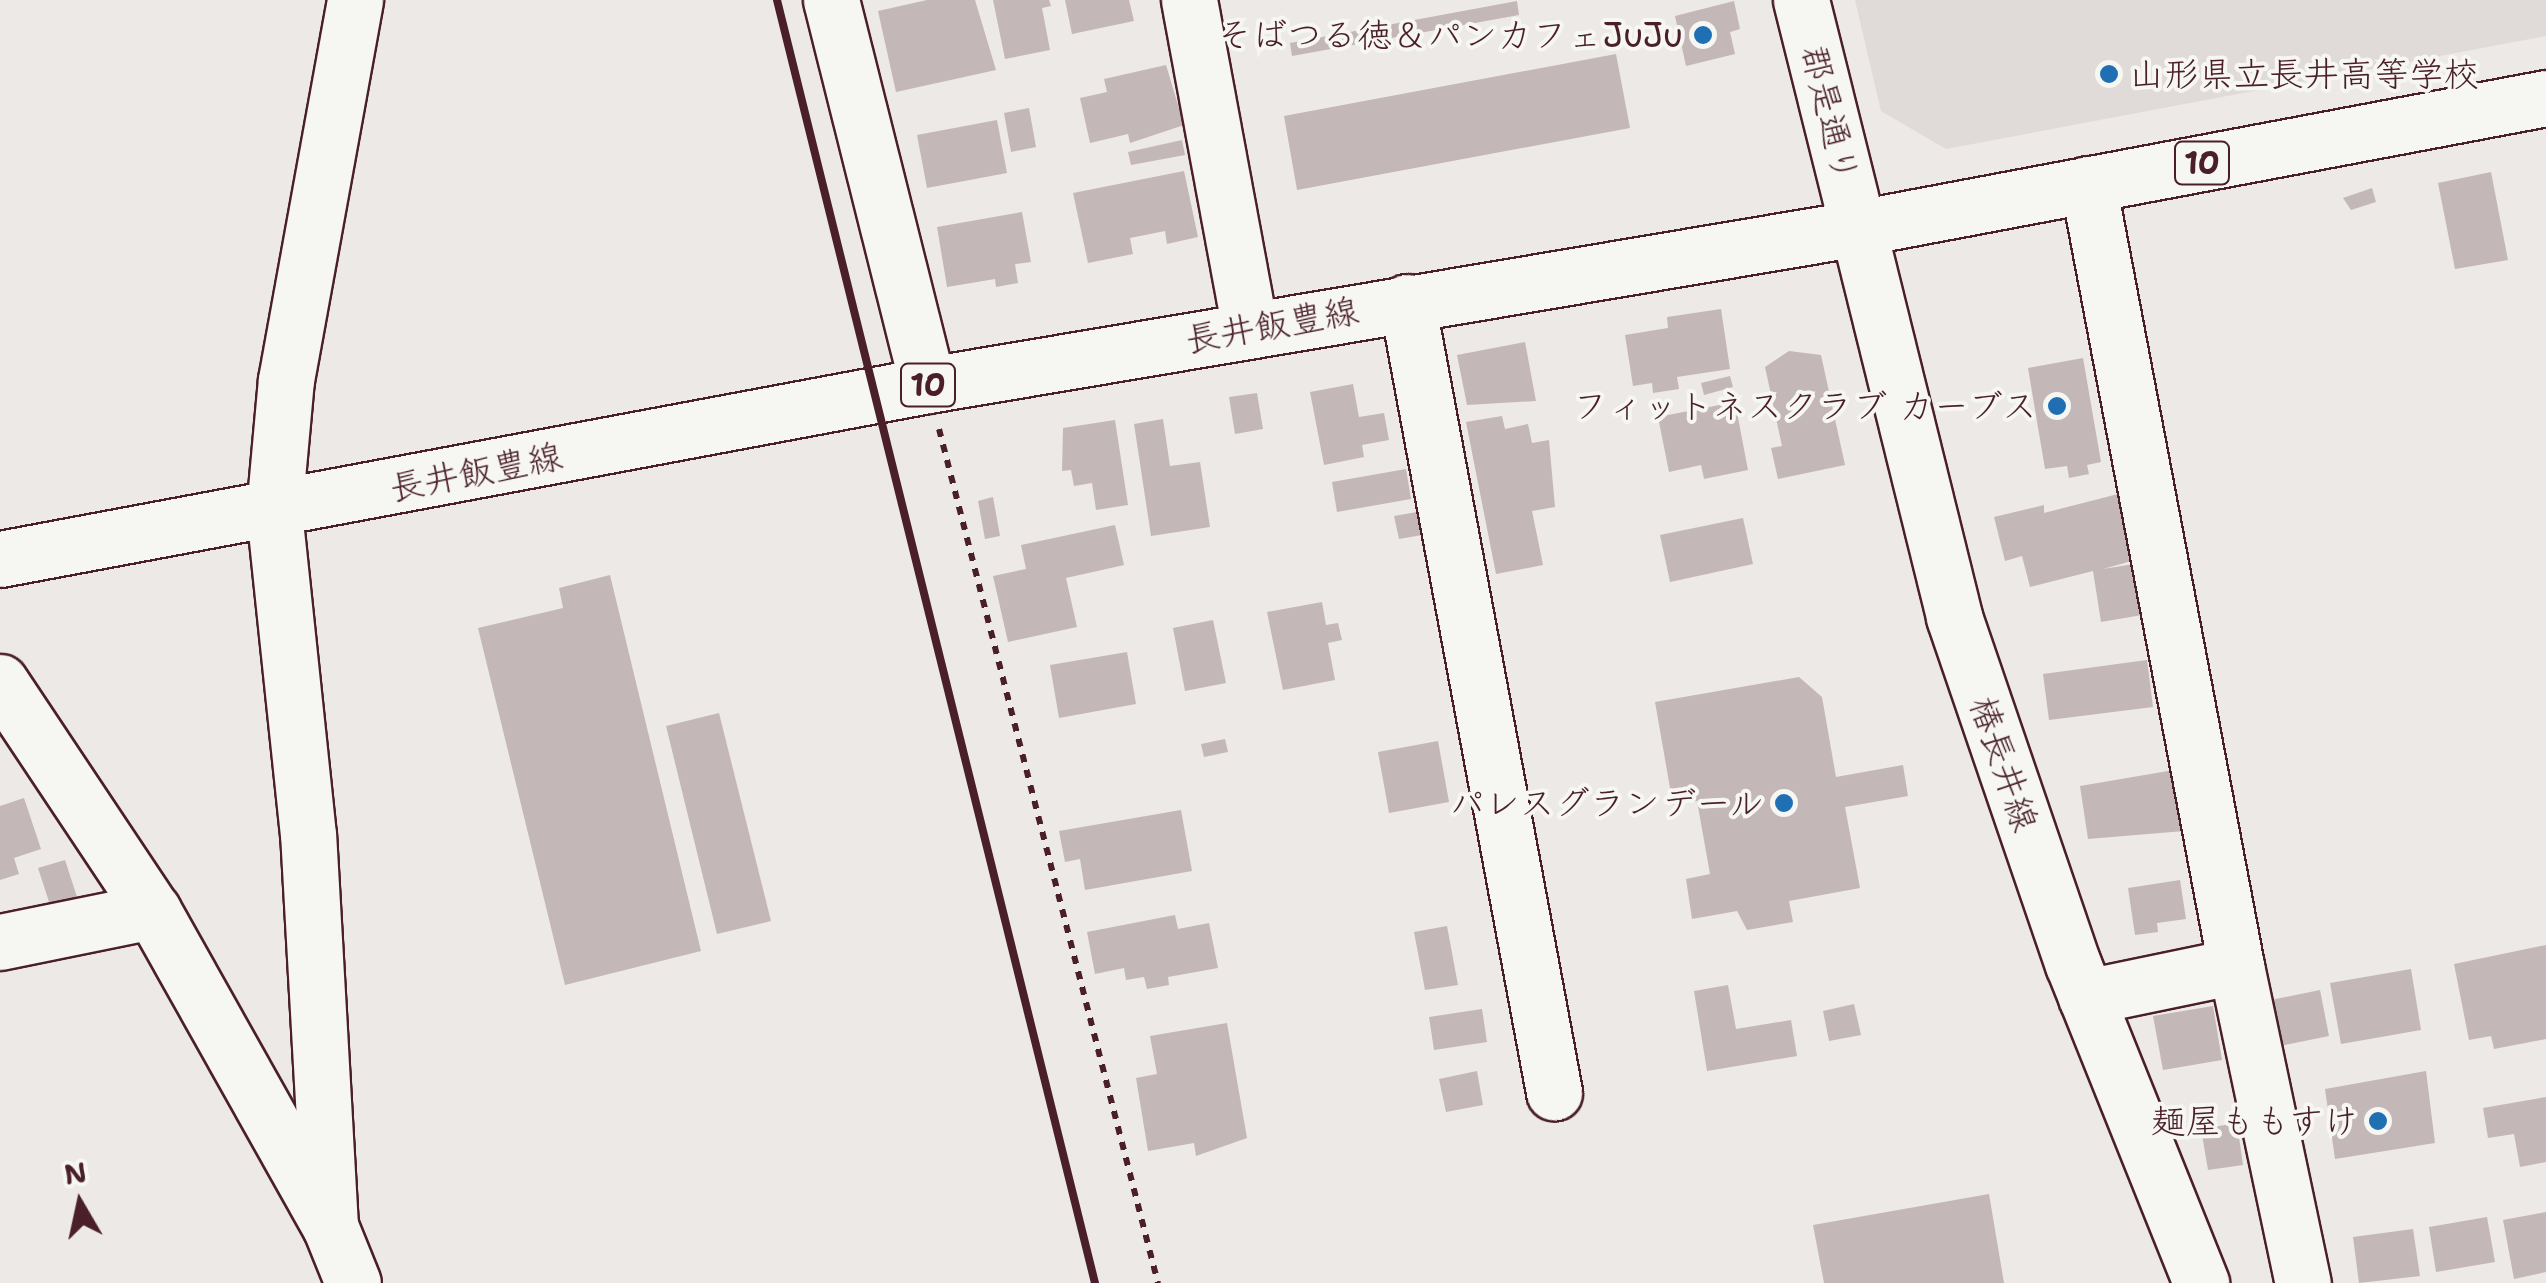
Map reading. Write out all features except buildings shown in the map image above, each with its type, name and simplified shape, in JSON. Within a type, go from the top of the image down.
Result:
[{"type":"main road","points":[[330,1226],[308,835],[274,511],[286,380],[355,0]]},
{"type":"main road","points":[[831,0],[928,384]]},
{"type":"main road","points":[[1189,0],[1250,328]]},
{"type":"main road","name":"郡是通り","points":[[1801,0],[1858,228]]},
{"type":"main road","name":"長井飯豊線","points":[[0,559],[274,511],[928,384],[1858,228],[2546,98]]},
{"type":"main road","points":[[2088,184],[2236,966],[2303,1283]]},
{"type":"main road","name":"椿長井線","points":[[1858,228],[1954,617],[2086,997],[2202,1283]]},
{"type":"main road","points":[[1407,302],[1554,1092]]},
{"type":"main road","points":[[0,682],[154,912],[330,1226],[354,1283]]},
{"type":"main road","points":[[0,942],[154,912]]},
{"type":"main road","points":[[2086,997],[2236,966]]},
{"type":"path","points":[[928,384],[1158,1283]]},
{"type":"shaded area","name":"山形県立長井高等学校","points":[[1855,0],[2546,0],[2546,36],[1946,149],[1881,111]]},
{"type":"railway","points":[[777,0],[1095,1283]]},
{"type":"place","name":"そばつる徳＆パンカフェJuJu","points":[[1703,35]]},
{"type":"place","name":"山形県立長井高等学校","points":[[2109,74]]},
{"type":"place","name":"フィットネスクラブ カーブス","points":[[2057,406]]},
{"type":"place","name":"パレスグランデール","points":[[1784,803]]},
{"type":"place","name":"麺屋ももすけ","points":[[2378,1121]]}]
